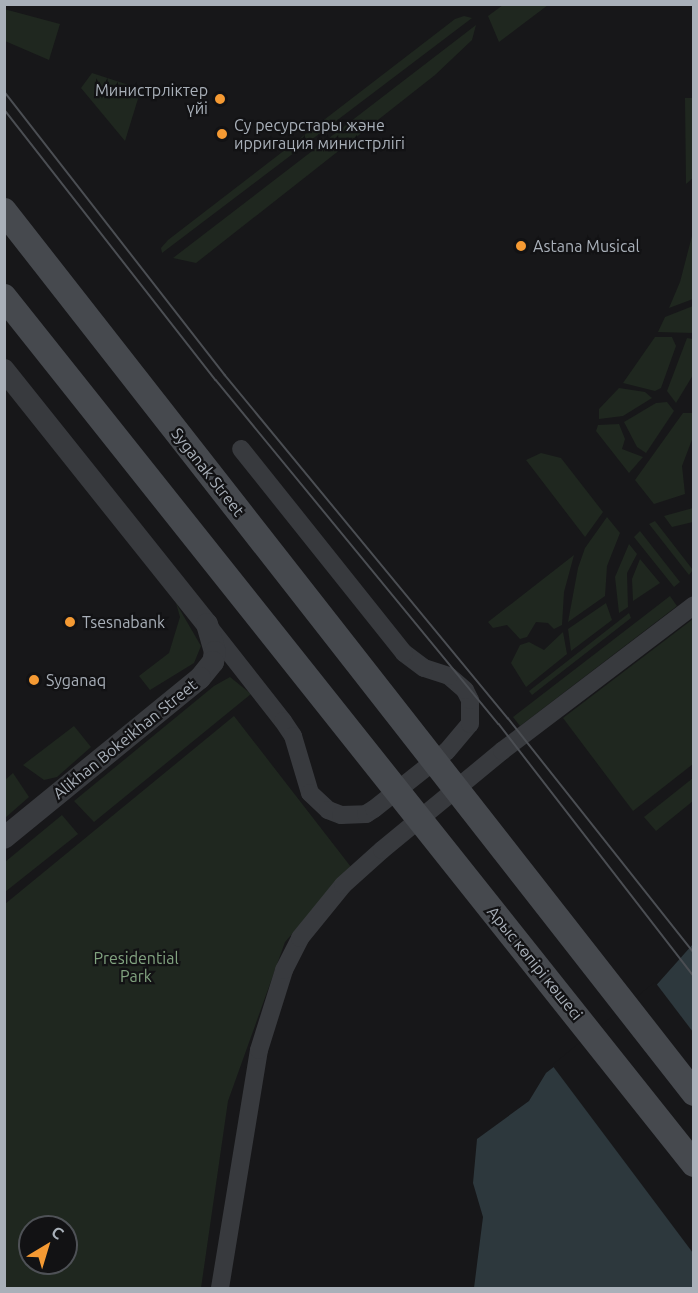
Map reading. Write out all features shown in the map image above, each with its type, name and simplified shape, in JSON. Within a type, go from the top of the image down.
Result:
[{"type":"main road","name":"Syganak Street","points":[[4,211],[410,734],[693,1092]]},
{"type":"main road","name":"Арыс көпірі көшесі","points":[[5,299],[693,1164]]},
{"type":"street","points":[[4,370],[283,721],[292,736],[310,793],[328,810],[341,815],[374,809],[447,751],[470,724],[471,700],[465,690],[449,676],[424,668],[404,653],[241,449]]},
{"type":"street","points":[[220,1288],[259,1050],[284,970],[300,938],[343,885],[382,849],[502,751],[693,606]]},
{"type":"street","name":"Alikhan Bokeikhan Street","points":[[4,838],[208,671],[214,652],[207,624]]},
{"type":"green space","points":[[503,5],[548,5],[499,42],[488,16]]},
{"type":"green space","points":[[4,9],[60,24],[49,60],[5,41]]},
{"type":"green space","points":[[464,16],[472,18],[162,253],[161,248],[168,240],[455,19]]},
{"type":"green space","points":[[476,25],[472,40],[435,75],[196,263],[173,258]]},
{"type":"green space","points":[[92,73],[141,89],[125,141],[81,88]]},
{"type":"green space","points":[[685,98],[692,98],[694,105],[693,178],[686,184]]},
{"type":"green space","points":[[693,232],[693,299],[669,308],[680,282]]},
{"type":"green space","points":[[693,306],[693,333],[658,332],[665,317]]},
{"type":"green space","points":[[655,337],[672,337],[676,346],[661,388],[655,391],[623,383]]},
{"type":"green space","points":[[687,338],[693,339],[693,375],[676,403],[667,391]]},
{"type":"green space","points":[[619,388],[645,392],[652,398],[623,416],[599,419],[599,409]]},
{"type":"green space","points":[[667,402],[674,411],[646,453],[637,447],[624,422],[656,403]]},
{"type":"green space","points":[[683,413],[694,413],[693,437],[682,466],[685,494],[654,504],[635,480]]},
{"type":"green space","points":[[619,424],[625,439],[622,449],[643,457],[629,473],[596,431],[598,425]]},
{"type":"green space","points":[[541,453],[561,458],[603,512],[585,537],[526,460]]},
{"type":"green space","points":[[693,508],[693,522],[672,527],[664,516]]},
{"type":"green space","points":[[607,517],[620,533],[607,566],[605,596],[568,622],[578,568],[585,548]]},
{"type":"green space","points":[[655,521],[693,570],[689,575],[649,524]]},
{"type":"green space","points":[[640,531],[680,582],[674,587],[634,537]]},
{"type":"green space","points":[[629,544],[637,554],[627,573],[628,607],[619,613],[615,577]]},
{"type":"green space","points":[[574,555],[564,592],[562,625],[554,629],[548,623],[536,622],[527,637],[520,639],[507,625],[493,628],[488,622]]},
{"type":"green space","points":[[640,559],[660,583],[633,601],[632,579]]},
{"type":"green space","points":[[670,596],[677,606],[520,726],[513,717]]},
{"type":"green space","points":[[176,603],[201,646],[194,663],[150,690],[139,676],[169,653],[180,617]]},
{"type":"green space","points":[[606,603],[612,620],[571,651],[568,629]]},
{"type":"green space","points":[[629,613],[631,618],[532,695],[529,691]]},
{"type":"green space","points":[[693,619],[693,764],[633,811],[563,718]]},
{"type":"green space","points":[[563,632],[567,654],[526,687],[511,663],[520,645],[529,642],[544,650]]},
{"type":"green space","points":[[230,677],[251,694],[94,822],[74,801],[214,686]]},
{"type":"green space","name":"Presidential Park","points":[[234,716],[351,867],[285,942],[228,1101],[201,1288],[5,1288],[5,904]]},
{"type":"green space","points":[[74,726],[91,747],[57,777],[44,780],[23,765]]},
{"type":"green space","points":[[13,773],[29,797],[5,818],[5,780]]},
{"type":"green space","points":[[693,778],[693,801],[656,831],[644,817]]},
{"type":"green space","points":[[62,815],[78,834],[5,892],[5,862]]},
{"type":"shaded area","points":[[693,944],[693,1288],[474,1288],[483,1217],[473,1183],[477,1139],[529,1101],[546,1073],[652,990]]},
{"type":"pier","points":[[655,982],[693,1032],[693,1253],[552,1065]]},
{"type":"tram line","points":[[4,91],[225,375],[508,718],[694,953]]},
{"type":"tram line","points":[[4,109],[216,380],[499,724],[694,976]]},
{"type":"place","name":"Министрліктер үйі","points":[[220,99]]},
{"type":"place","name":"Су ресурстары және ирригация министрлігі","points":[[222,134]]},
{"type":"place","name":"Astana Musical","points":[[521,246]]},
{"type":"place","name":"Tsesnabank","points":[[70,622]]},
{"type":"place","name":"Syganaq","points":[[34,680]]}]
